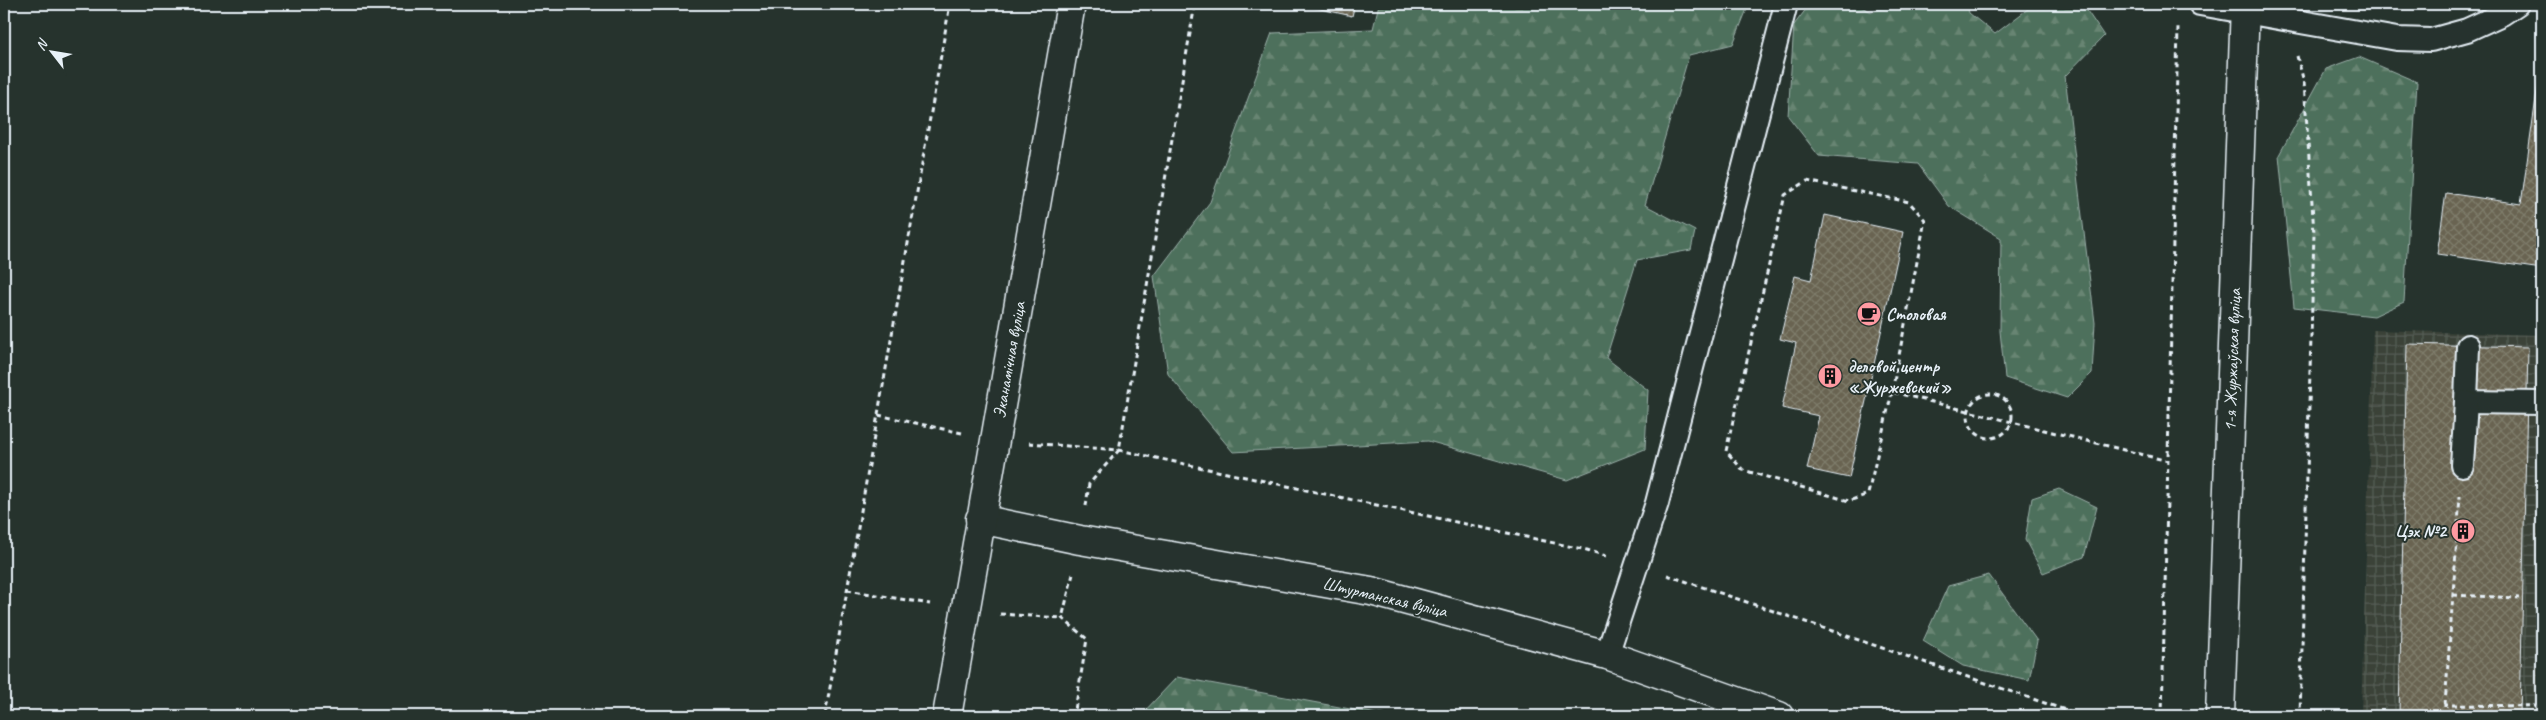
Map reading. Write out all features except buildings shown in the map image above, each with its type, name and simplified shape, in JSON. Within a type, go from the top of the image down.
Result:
[{"type":"street","name":"Эканамічная вуліца","points":[[947,716],[1071,4]]},
{"type":"street","name":"1-я Журжаўская вуліца","points":[[2220,716],[2245,8]]},
{"type":"street","name":"Штурманская вуліца","points":[[980,519],[1080,540],[1371,591],[1607,655],[1779,716]]},
{"type":"lane","points":[[1607,655],[1638,566],[1657,503],[1786,4]]},
{"type":"lane","points":[[2200,4],[2245,8],[2288,20],[2396,38],[2431,40],[2467,30],[2502,14],[2517,4]]},
{"type":"lane","points":[[2462,465],[2468,346]]},
{"type":"lane","points":[[2466,402],[2542,403]]},
{"type":"path","points":[[825,716],[950,4]]},
{"type":"path","points":[[1074,716],[1087,640],[1062,618],[1080,540],[1089,484],[1119,450],[1195,4]]},
{"type":"path","points":[[2288,20],[2304,82],[2314,233],[2300,716]]},
{"type":"path","points":[[2162,716],[2178,24]]},
{"type":"path","points":[[1807,181],[1909,202],[1925,220],[1892,392],[1868,494],[1849,501],[1743,470],[1726,451],[1785,195],[1807,181]]},
{"type":"path","points":[[1892,392],[2168,461]]},
{"type":"path","points":[[1990,394],[1999,396],[2007,402],[2012,411],[2011,422],[2008,430],[2000,436],[1991,438],[1981,436],[1973,430],[1969,421],[1969,411],[1972,402],[1980,396],[1990,394]]},
{"type":"path","points":[[878,415],[995,440],[1119,450],[1587,550],[2083,716]]},
{"type":"path","points":[[2446,716],[2445,704],[2462,465]]},
{"type":"path","points":[[2453,595],[2519,598]]},
{"type":"path","points":[[2445,704],[2542,706]]},
{"type":"shaded area","name":"Цэх №2","points":[[2373,330],[2542,335],[2542,716],[2361,716]]},
{"type":"green space","points":[[1379,4],[1749,4],[1733,44],[1689,55],[1645,205],[1695,231],[1691,250],[1637,260],[1606,358],[1648,390],[1645,449],[1567,480],[1428,441],[1233,452],[1168,374],[1154,276],[1210,202],[1272,33],[1373,29]]},
{"type":"green space","points":[[1810,4],[1854,4],[1872,12],[1894,4],[1967,4],[1969,13],[1995,34],[2033,5],[2083,5],[2104,36],[2065,76],[2095,323],[2092,373],[2067,398],[2005,378],[2000,331],[2001,238],[1949,206],[1918,164],[1819,156],[1788,116],[1794,25]]},
{"type":"green space","points":[[2359,57],[2417,82],[2404,302],[2374,316],[2294,307],[2279,155],[2326,69]]},
{"type":"green space","points":[[2059,489],[2097,507],[2084,557],[2043,573],[2025,540],[2032,498]]},
{"type":"green space","points":[[1989,575],[2037,641],[2029,680],[1963,666],[1923,641],[1948,586]]},
{"type":"green space","points":[[1177,677],[1388,716],[1140,716]]},
{"type":"place","name":"Столовая","points":[[1869,314]]},
{"type":"place","name":"деловой центр «Журжевский»","points":[[1830,376]]},
{"type":"place","name":"Цэх №2","points":[[2463,531]]}]
